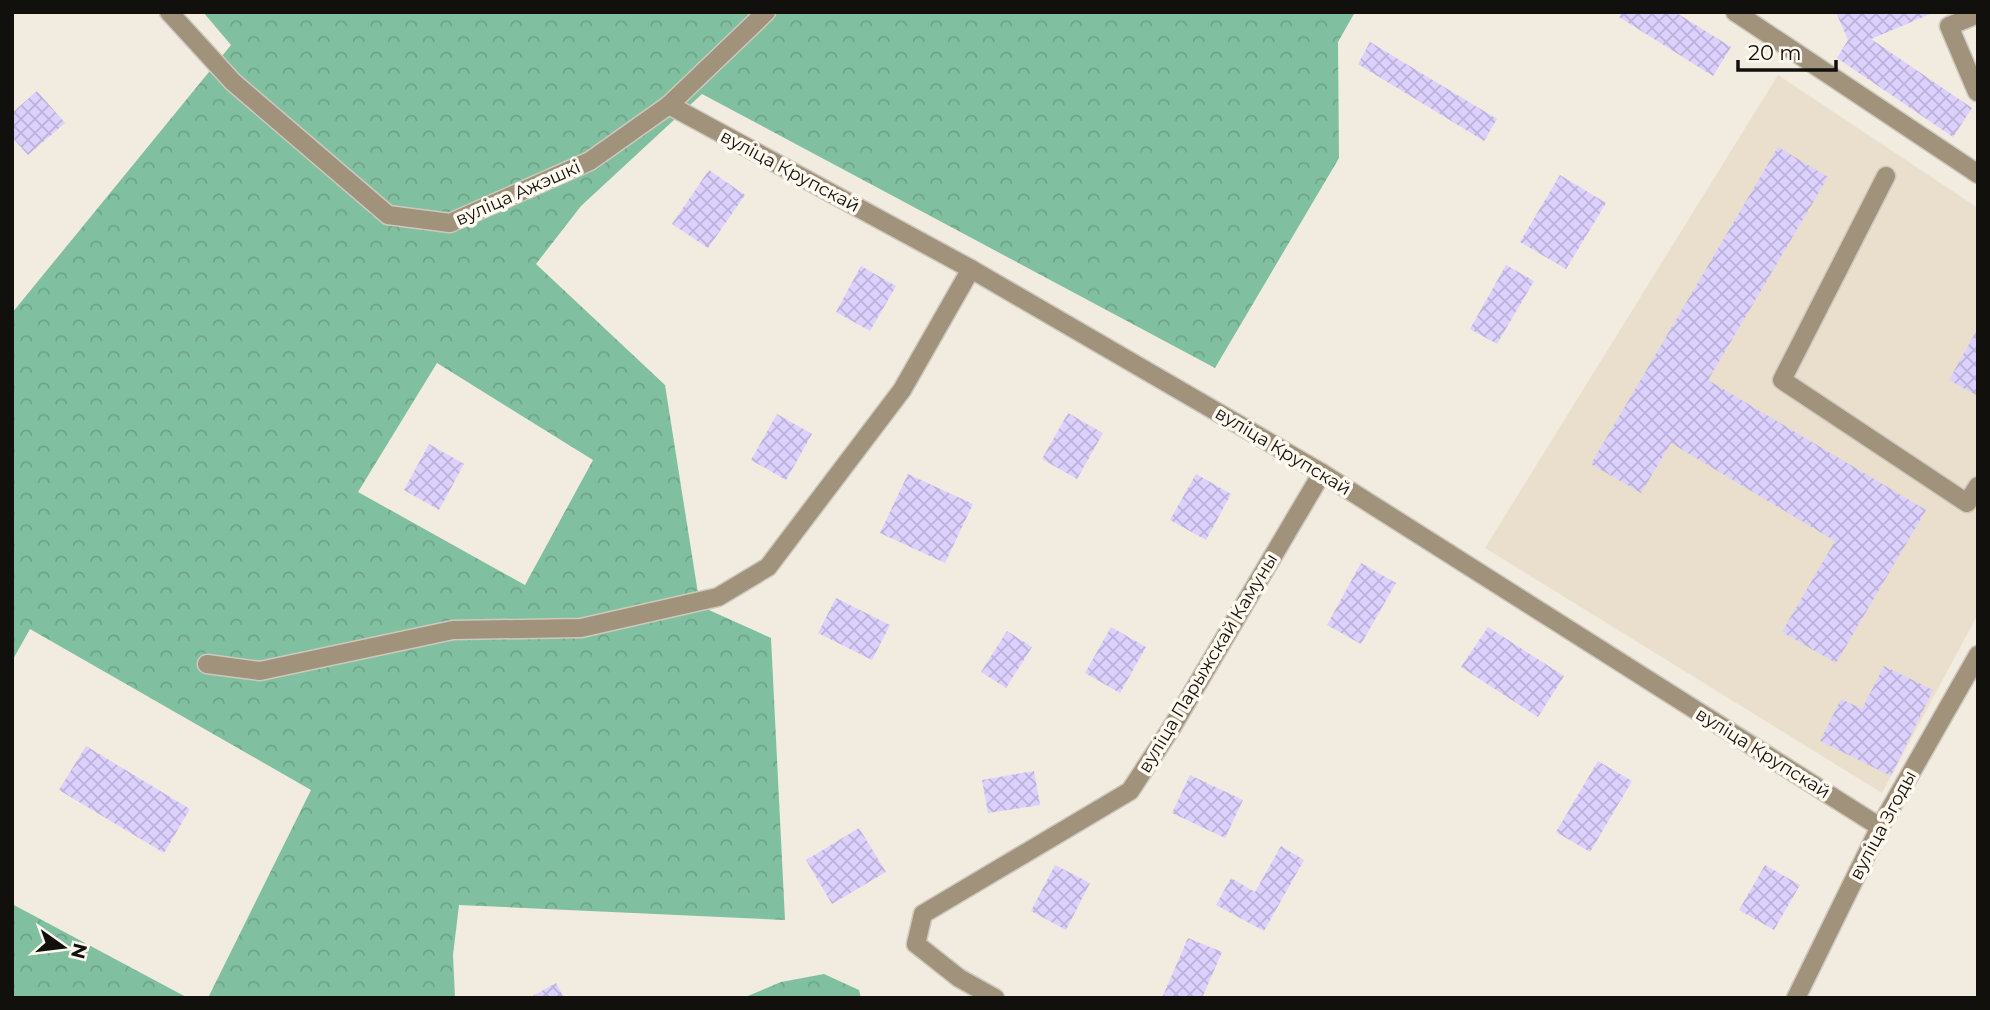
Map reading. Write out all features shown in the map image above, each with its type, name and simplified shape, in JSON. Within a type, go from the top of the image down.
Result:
[{"type":"street","name":"вуліца Ажэшкі","points":[[169,12],[233,82],[388,215],[450,223],[590,161],[669,106],[766,12]]},
{"type":"street","points":[[1735,12],[1978,174]]},
{"type":"street","points":[[1977,92],[1949,26],[1978,14]]},
{"type":"street","name":"вуліца Крупскай","points":[[669,106],[971,269],[1322,473],[1880,827]]},
{"type":"street","points":[[1886,176],[1782,380],[1967,503],[1978,486]]},
{"type":"street","points":[[207,664],[260,671],[453,630],[581,628],[718,597],[768,567],[902,390],[971,269]]},
{"type":"street","name":"вуліца Парыжскай Камуны","points":[[995,998],[959,978],[916,944],[923,914],[1130,791],[1172,727],[1322,473]]},
{"type":"street","name":"вуліца Згоды","points":[[1796,998],[1880,827],[1978,655]]},
{"type":"shaded area","points":[[1778,75],[1978,208],[1978,614],[1882,793],[1485,548]]},
{"type":"green space","points":[[203,12],[1355,12],[1338,42],[1339,158],[1215,368],[702,94],[581,206],[536,264],[665,385],[700,606],[771,638],[785,920],[459,905],[453,955],[455,998],[208,998],[311,790],[30,629],[12,661],[12,313],[231,45]],"holes":[[[437,363],[593,460],[525,585],[358,492]]]},
{"type":"green space","points":[[12,904],[188,998],[12,998]]},
{"type":"green space","points":[[824,974],[859,990],[861,998],[743,998],[781,982]]},
{"type":"building","points":[[1622,12],[1675,12],[1731,47],[1713,76],[1619,17]]},
{"type":"building","points":[[1836,12],[1935,12],[1871,39],[1972,108],[1953,137],[1837,58],[1848,40]]},
{"type":"building","points":[[1370,42],[1497,119],[1484,141],[1358,64]]},
{"type":"building","points":[[37,91],[65,123],[28,155],[12,137],[12,113]]},
{"type":"building","points":[[1778,147],[1828,177],[1708,380],[1926,510],[1836,663],[1782,632],[1835,541],[1671,443],[1641,493],[1591,464]]},
{"type":"building","points":[[709,170],[745,195],[708,248],[672,224]]},
{"type":"building","points":[[1560,175],[1606,203],[1566,269],[1520,242]]},
{"type":"building","points":[[1506,265],[1534,281],[1497,344],[1470,329]]},
{"type":"building","points":[[861,266],[896,286],[870,331],[836,312]]},
{"type":"building","points":[[1978,328],[1978,396],[1949,380]]},
{"type":"building","points":[[1068,413],[1103,433],[1077,479],[1042,459]]},
{"type":"building","points":[[777,414],[812,434],[786,480],[751,460]]},
{"type":"building","points":[[429,444],[464,464],[439,510],[404,490]]},
{"type":"building","points":[[908,474],[973,504],[945,563],[880,533]]},
{"type":"building","points":[[1196,474],[1231,494],[1206,540],[1170,520]]},
{"type":"building","points":[[1361,563],[1396,583],[1361,644],[1327,625]]},
{"type":"building","points":[[836,598],[890,625],[872,660],[818,633]]},
{"type":"building","points":[[1111,627],[1146,647],[1120,693],[1085,673]]},
{"type":"building","points":[[1488,627],[1564,676],[1538,717],[1461,667]]},
{"type":"building","points":[[1007,631],[1032,647],[1006,688],[981,672]]},
{"type":"building","points":[[1884,666],[1933,690],[1891,776],[1820,741],[1841,699],[1862,709]]},
{"type":"building","points":[[86,746],[190,809],[164,853],[59,790]]},
{"type":"building","points":[[1598,761],[1632,781],[1590,852],[1556,832]]},
{"type":"building","points":[[1034,771],[1040,805],[988,813],[982,780]]},
{"type":"building","points":[[1190,775],[1243,800],[1225,838],[1172,813]]},
{"type":"building","points":[[859,828],[886,872],[832,904],[806,860]]},
{"type":"building","points":[[1281,846],[1304,860],[1264,931],[1216,905],[1231,878],[1255,892]]},
{"type":"building","points":[[1055,865],[1090,883],[1066,930],[1031,911]]},
{"type":"building","points":[[1765,865],[1800,885],[1774,930],[1739,910]]},
{"type":"building","points":[[1188,938],[1222,952],[1202,998],[1162,998]]},
{"type":"building","points":[[556,983],[564,998],[529,998]]}]
